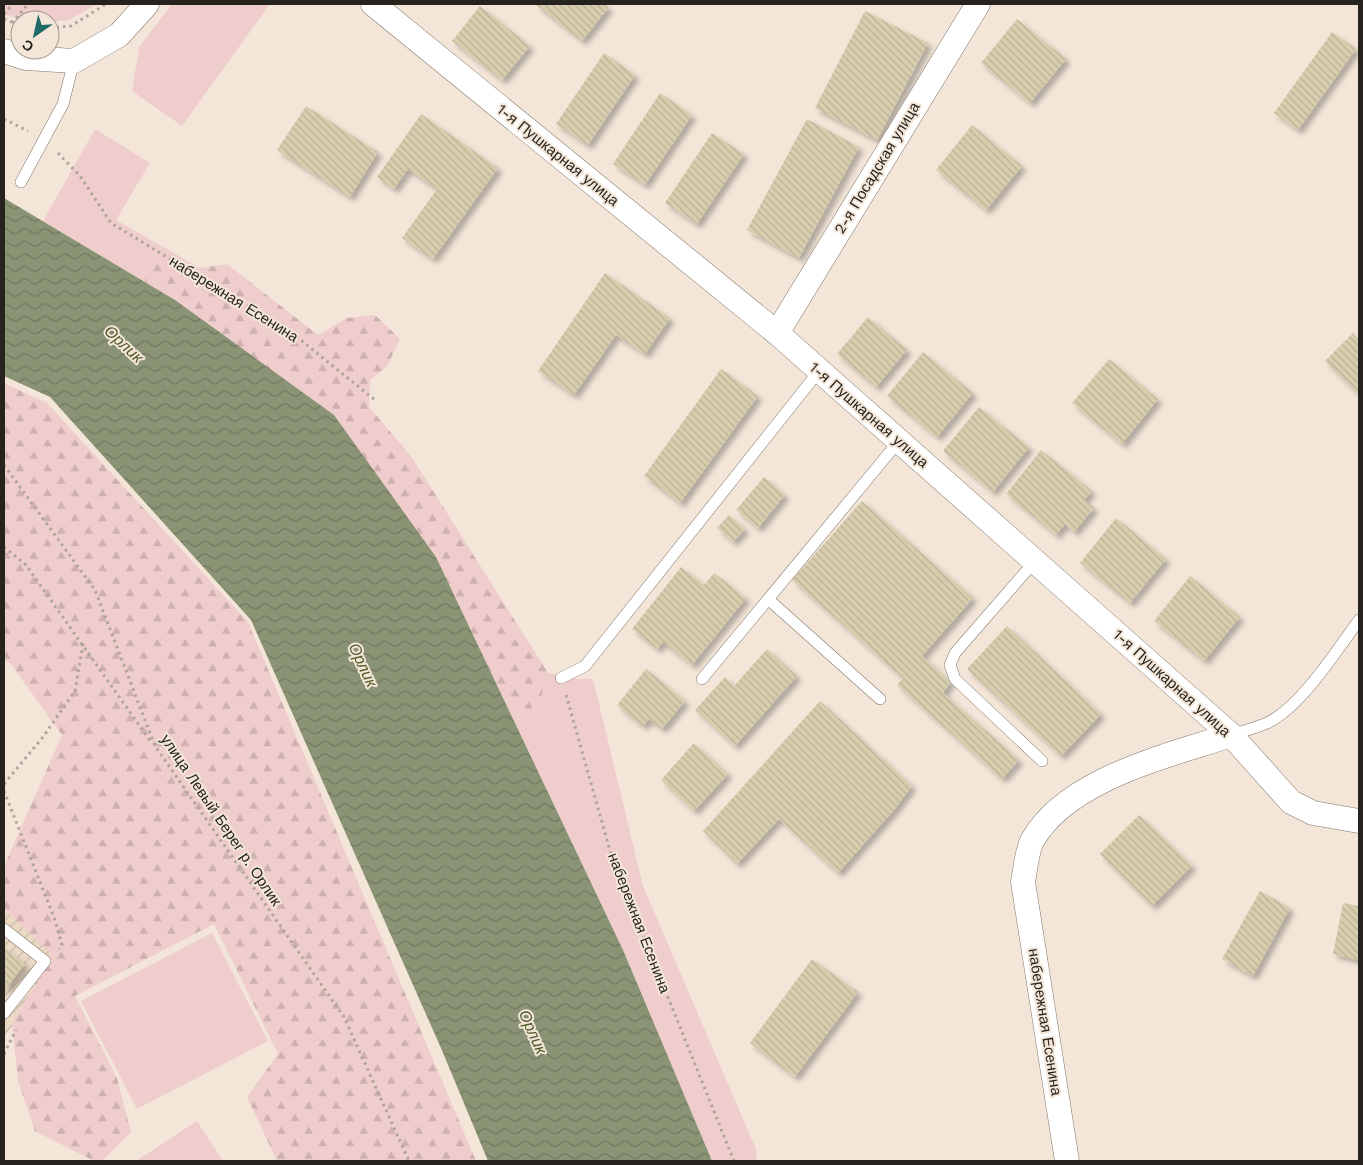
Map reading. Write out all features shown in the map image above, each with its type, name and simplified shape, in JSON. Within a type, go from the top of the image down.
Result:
[{"type":"street","points":[[4,51],[26,58],[74,61],[119,35],[147,4]]},
{"type":"street","name":"1-я Пушкарная улица","points":[[373,4],[777,333],[1231,735],[1291,802],[1313,813],[1359,821]]},
{"type":"street","name":"2-я Посадская улица","points":[[777,333],[978,4]]},
{"type":"street","name":"набережная Есенина","points":[[1067,1161],[1023,882],[1031,842],[1054,812],[1085,791],[1130,768],[1231,735]]},
{"type":"lane","points":[[21,182],[63,104],[74,61]]},
{"type":"lane","points":[[561,678],[585,666],[819,371]]},
{"type":"lane","points":[[702,679],[899,441]]},
{"type":"lane","points":[[1035,561],[955,653],[950,665],[955,679],[1042,761]]},
{"type":"lane","points":[[768,599],[880,699]]},
{"type":"lane","points":[[1231,735],[1268,723],[1289,708],[1304,692],[1359,620]]},
{"type":"lane","points":[[4,929],[45,961],[4,1013]]},
{"type":"path","points":[[4,14],[13,4]]},
{"type":"path","points":[[60,27],[71,26],[106,4]]},
{"type":"path","name":"набережная Есенина","points":[[45,139],[80,176],[111,223],[282,325],[375,400]]},
{"type":"path","name":"улица Левый Берег р. Орлик","points":[[4,465],[94,590],[155,746],[344,1017],[409,1161]]},
{"type":"path","points":[[4,547],[26,565],[155,746]]},
{"type":"path","points":[[4,784],[43,737],[75,691],[83,644]]},
{"type":"path","name":"набережная Есенина","points":[[561,678],[613,861],[734,1161]]},
{"type":"shaded area","points":[[4,910],[65,958],[4,1037]]},
{"type":"green space","points":[[4,4],[97,4],[69,20],[60,21],[60,10],[10,10],[10,16],[4,14]]},
{"type":"green space","points":[[172,4],[270,4],[182,126],[132,91],[139,47]]},
{"type":"green space","points":[[95,129],[150,163],[116,220],[200,268],[154,255],[143,266],[145,282],[43,221]]},
{"type":"green space","points":[[154,255],[200,268],[227,264],[318,335],[347,318],[375,315],[400,339],[387,366],[370,380],[369,407],[411,456],[548,673],[541,697],[526,715],[511,714],[436,557],[175,300],[145,282],[143,266]]},
{"type":"green space","points":[[4,383],[47,403],[248,622],[476,1161],[277,1161],[247,1097],[278,1054],[214,924],[75,996],[117,1078],[131,1132],[102,1161],[94,1161],[35,1131],[18,1081],[12,1024],[52,955],[4,909],[4,866],[62,735],[10,663],[4,660]]},
{"type":"green space","points":[[548,673],[579,679],[593,679],[643,886],[756,1149],[757,1161],[712,1161],[623,950],[511,714],[526,715],[541,697]]},
{"type":"green space","points":[[212,933],[268,1041],[137,1109],[81,1001]]},
{"type":"green space","points":[[197,1121],[223,1161],[136,1161]]},
{"type":"water","name":"Орлик","points":[[4,198],[175,300],[334,415],[436,557],[623,950],[712,1161],[488,1161],[441,1048],[251,620],[50,397],[4,376]]},
{"type":"building","points":[[535,4],[604,4],[609,7],[582,41]]},
{"type":"building","points":[[480,6],[530,46],[502,80],[452,41]]},
{"type":"building","points":[[865,11],[928,43],[877,140],[815,108]]},
{"type":"building","points":[[1017,19],[1066,59],[1030,103],[981,63]]},
{"type":"building","points":[[1332,32],[1356,49],[1298,130],[1274,113]]},
{"type":"building","points":[[604,53],[635,75],[588,145],[556,124]]},
{"type":"building","points":[[660,93],[692,115],[645,185],[613,164]]},
{"type":"building","points":[[306,106],[378,152],[350,197],[277,150]]},
{"type":"building","points":[[421,114],[498,168],[433,259],[402,238],[437,189],[408,169],[394,189],[377,177]]},
{"type":"building","points":[[807,119],[859,147],[799,258],[747,230]]},
{"type":"building","points":[[972,125],[1022,166],[986,210],[936,170]]},
{"type":"building","points":[[712,133],[744,154],[697,224],[665,203]]},
{"type":"building","points":[[605,273],[670,318],[645,354],[616,335],[574,395],[538,371]]},
{"type":"building","points":[[868,317],[907,350],[876,387],[837,354]]},
{"type":"building","points":[[1353,333],[1359,340],[1359,395],[1325,361]]},
{"type":"building","points":[[923,352],[973,393],[937,437],[887,396]]},
{"type":"building","points":[[1109,359],[1158,399],[1122,444],[1072,403]]},
{"type":"building","points":[[721,369],[758,396],[680,503],[644,476]]},
{"type":"building","points":[[979,407],[1029,447],[993,492],[943,451]]},
{"type":"building","points":[[1041,450],[1092,491],[1084,500],[1094,508],[1074,532],[1065,524],[1056,535],[1006,494]]},
{"type":"building","points":[[764,477],[785,495],[758,528],[736,510]]},
{"type":"building","points":[[862,501],[973,598],[922,656],[951,682],[943,693],[1019,760],[1002,779],[897,685],[903,678],[792,580]]},
{"type":"building","points":[[729,515],[745,529],[733,542],[717,528]]},
{"type":"building","points":[[1116,518],[1166,559],[1130,603],[1080,563]]},
{"type":"building","points":[[681,567],[704,585],[714,573],[746,598],[692,665],[663,642],[657,649],[632,629]]},
{"type":"building","points":[[1190,576],[1240,617],[1204,661],[1154,621]]},
{"type":"building","points":[[1007,626],[1101,714],[1061,756],[967,669]]},
{"type":"building","points":[[767,649],[797,676],[735,746],[695,710],[725,677],[734,686]]},
{"type":"building","points":[[646,669],[685,701],[662,729],[649,719],[643,726],[617,705]]},
{"type":"building","points":[[820,701],[912,786],[894,810],[838,873],[779,819],[737,864],[703,831]]},
{"type":"building","points":[[694,743],[728,774],[694,811],[661,780]]},
{"type":"building","points":[[1139,815],[1192,866],[1152,906],[1100,854]]},
{"type":"building","points":[[1260,891],[1290,908],[1253,976],[1222,959]]},
{"type":"building","points":[[1343,903],[1359,906],[1359,960],[1333,954]]},
{"type":"building","points":[[4,948],[25,964],[4,991]]},
{"type":"building","points":[[812,959],[858,992],[795,1077],[750,1043]]}]
